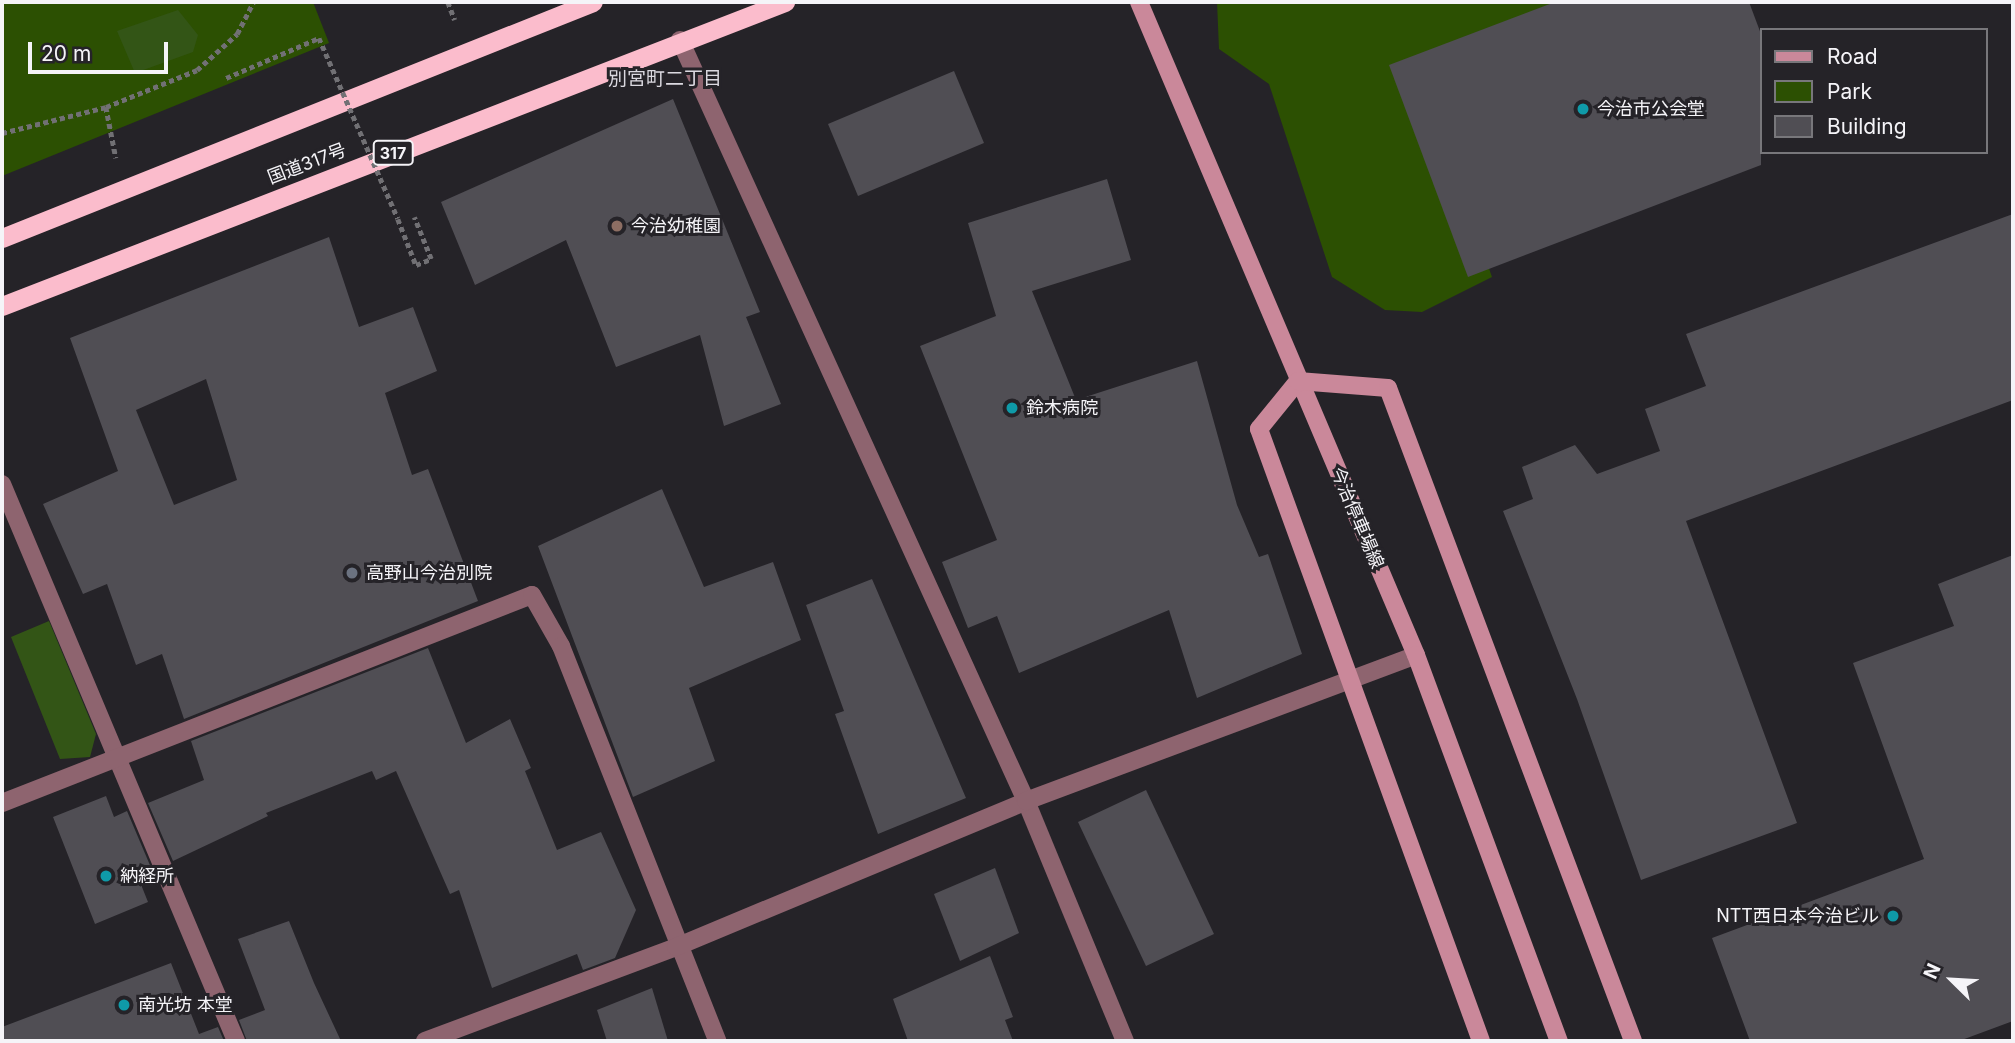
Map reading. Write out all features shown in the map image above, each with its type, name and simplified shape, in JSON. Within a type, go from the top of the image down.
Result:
[{"type":"highway","points":[[2,238],[593,2]]},
{"type":"highway","name":"国道317号","points":[[2,306],[680,40],[785,2]]},
{"type":"main road","name":"今治停車場線","points":[[1139,2],[1416,655],[1559,1041]]},
{"type":"main road","points":[[1481,1041],[1353,680],[1259,429],[1298,381],[1388,388],[1633,1041]]},
{"type":"street","points":[[680,40],[1026,801],[1125,1041]]},
{"type":"street","points":[[2,484],[236,1041]]},
{"type":"street","points":[[2,803],[531,595],[561,646],[676,947],[717,1041]]},
{"type":"street","points":[[425,1041],[676,947],[1026,801],[1416,655]]},
{"type":"path","points":[[2,133],[106,107],[197,70],[237,34],[253,2]]},
{"type":"path","points":[[226,79],[319,38],[416,265],[431,259],[415,217]]},
{"type":"path","points":[[106,107],[118,166]]},
{"type":"green space","points":[[2,2],[313,2],[329,43],[2,176]]},
{"type":"green space","points":[[1217,2],[1556,2],[1415,58],[1492,277],[1422,312],[1385,310],[1332,277],[1269,84],[1219,49]]},
{"type":"green space","points":[[178,10],[198,35],[193,52],[135,73],[117,31]]},
{"type":"green space","points":[[49,621],[96,734],[90,757],[60,759],[11,637]]},
{"type":"building","name":"今治市公会堂","points":[[1555,2],[1749,2],[1759,29],[1761,165],[1468,277],[1389,65]]},
{"type":"building","points":[[954,71],[984,143],[858,196],[828,124]]},
{"type":"building","points":[[673,99],[760,312],[746,317],[781,404],[724,426],[700,335],[616,367],[566,240],[475,285],[441,202]]},
{"type":"building","points":[[1107,179],[1131,260],[1032,291],[1076,400],[1197,361],[1237,505],[1259,557],[1268,554],[1302,654],[1197,698],[1169,610],[1019,673],[997,616],[968,628],[942,562],[997,540],[920,346],[996,316],[968,223]]},
{"type":"building","points":[[2013,214],[2013,400],[1686,521],[1797,823],[1641,880],[1577,699],[1503,511],[1533,499],[1522,467],[1575,445],[1597,474],[1660,451],[1645,409],[1706,386],[1686,334]]},
{"type":"building","points":[[329,237],[359,327],[413,307],[437,371],[385,393],[412,475],[428,469],[478,601],[184,719],[162,654],[136,665],[107,584],[83,594],[43,504],[118,471],[70,338]],"holes":[[[206,379],[237,480],[174,505],[136,410]]]},
{"type":"building","points":[[662,489],[704,587],[773,562],[801,640],[689,688],[715,761],[633,797],[538,546]]},
{"type":"building","points":[[2013,555],[2013,1021],[1959,1041],[1750,1041],[1712,938],[1924,859],[1853,663],[1954,626],[1938,584]]},
{"type":"building","points":[[872,579],[966,798],[878,834],[835,714],[844,711],[806,605]]},
{"type":"building","points":[[428,648],[466,743],[510,719],[531,768],[525,771],[557,850],[601,832],[636,910],[615,958],[583,970],[577,954],[492,988],[459,890],[450,894],[396,771],[376,780],[372,771],[266,813],[268,816],[173,861],[148,803],[204,780],[191,741]]},
{"type":"building","points":[[1146,790],[1214,934],[1146,966],[1078,822]]},
{"type":"building","name":"納経所","points":[[106,796],[114,817],[127,811],[152,870],[138,877],[148,902],[95,924],[53,817]]},
{"type":"building","points":[[995,868],[1019,933],[960,961],[934,894]]},
{"type":"building","points":[[289,921],[341,1041],[247,1041],[239,1020],[265,1010],[238,939]]},
{"type":"building","points":[[990,956],[1013,1017],[1005,1020],[1013,1041],[908,1041],[893,999]]},
{"type":"building","name":"南光坊 本堂","points":[[171,963],[199,1034],[218,1027],[224,1041],[2,1041],[2,1027]]},
{"type":"building","points":[[652,988],[668,1041],[607,1041],[597,1010]]},
{"type":"place","name":"今治市公会堂","points":[[1583,109]]},
{"type":"place","name":"今治幼稚園","points":[[617,226]]},
{"type":"place","name":"鈴木病院","points":[[1012,408]]},
{"type":"place","name":"高野山今治別院","points":[[352,573]]},
{"type":"place","name":"納経所","points":[[106,876]]},
{"type":"place","name":"NTT西日本今治ビル","points":[[1893,916]]},
{"type":"place","name":"南光坊 本堂","points":[[124,1005]]},
{"type":"district","name":"別宮町二丁目","points":[[665,79]]}]
